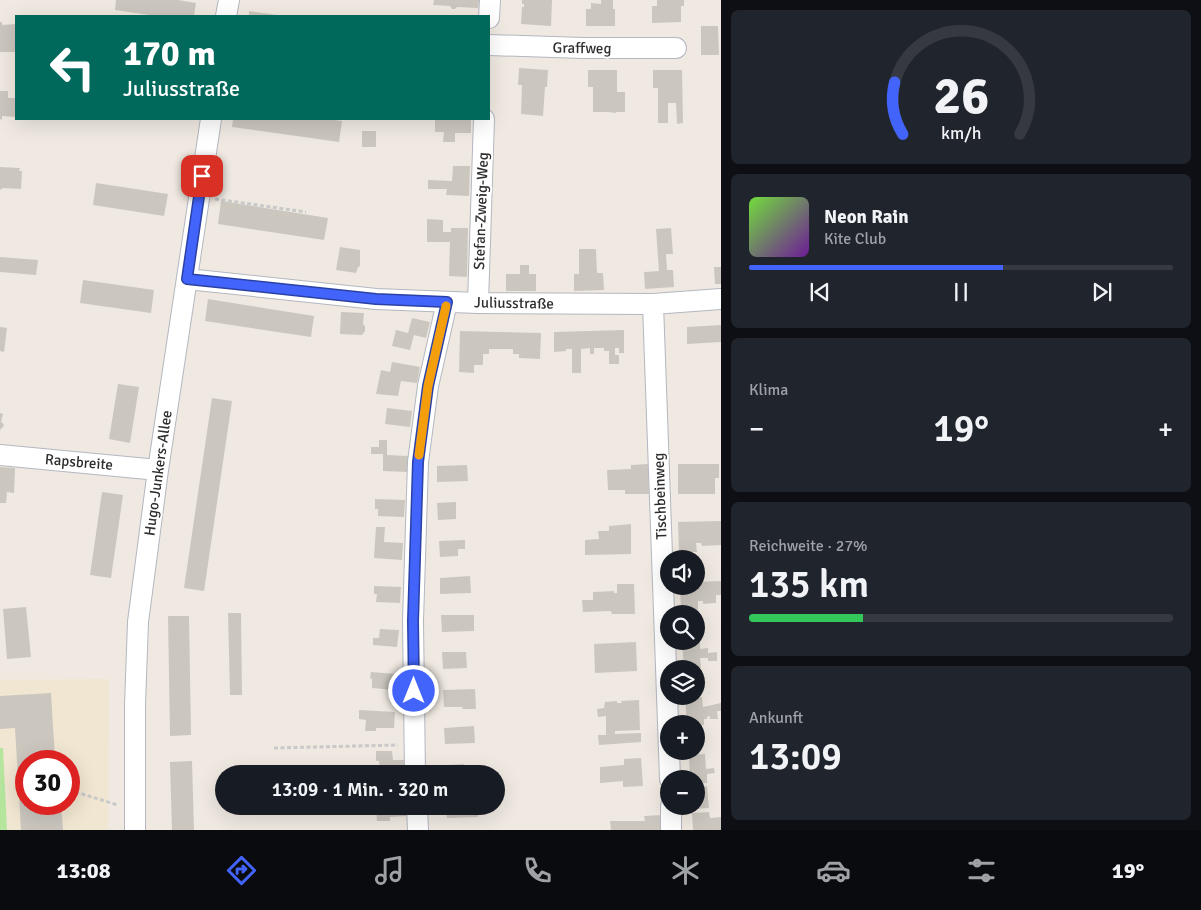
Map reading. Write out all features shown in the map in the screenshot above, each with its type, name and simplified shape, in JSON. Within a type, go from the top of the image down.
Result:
[{"type":"street","points":[[226,15],[229,0]]},
{"type":"street","points":[[489,15],[490,0]]},
{"type":"street","name":"Graffweg","points":[[490,46],[676,48]]},
{"type":"street","name":"Hugo-Junkers-Allee","points":[[135,830],[135,705],[138,622],[158,470],[211,120]]},
{"type":"street","name":"Stefan-Zweig-Weg","points":[[478,303],[484,120]]},
{"type":"street","name":"Juliusstraße","points":[[187,279],[376,299],[447,302],[653,304],[721,299]]},
{"type":"street","points":[[415,765],[413,621],[418,462],[428,386],[447,302]]},
{"type":"street","name":"Tischbeinweg","points":[[653,304],[670,770]]},
{"type":"street","name":"Rapsbreite","points":[[0,455],[158,470]]},
{"type":"street","points":[[417,815],[418,830]]},
{"type":"street","points":[[671,815],[672,830]]},
{"type":"path","points":[[212,208],[213,198],[306,212]]},
{"type":"path","points":[[274,748],[414,744]]},
{"type":"path","points":[[80,793],[123,806]]},
{"type":"shaded area","points":[[109,679],[108,830],[0,830],[0,680]]},
{"type":"green space","points":[[0,748],[3,748],[7,830],[0,830]]},
{"type":"building","points":[[116,0],[178,0],[196,3],[194,15],[149,15],[115,10]]},
{"type":"building","points":[[434,0],[479,0],[478,8],[457,7],[452,9],[450,6],[433,5]]},
{"type":"building","points":[[522,0],[552,0],[551,26],[521,24],[522,7],[524,7]]},
{"type":"building","points":[[601,0],[613,0],[615,26],[586,26],[586,9],[591,9],[591,3],[601,4]]},
{"type":"building","points":[[657,0],[684,0],[684,6],[681,6],[681,22],[652,23],[652,6],[657,6]]},
{"type":"building","points":[[249,11],[277,15],[249,15]]},
{"type":"building","points":[[0,22],[2,22],[2,25],[15,24],[15,52],[0,52]]},
{"type":"building","points":[[701,26],[718,26],[719,55],[701,55]]},
{"type":"building","points":[[519,68],[548,70],[543,116],[521,114],[522,85],[518,85]]},
{"type":"building","points":[[588,70],[617,70],[617,92],[625,92],[625,112],[593,112],[593,87],[588,87]]},
{"type":"building","points":[[653,70],[682,70],[683,123],[677,124],[676,103],[668,103],[668,123],[658,123],[658,88],[653,88]]},
{"type":"building","points":[[0,91],[8,91],[8,98],[15,98],[15,117],[2,116],[2,120],[0,119]]},
{"type":"building","points":[[233,120],[342,121],[339,142],[232,127]]},
{"type":"building","points":[[435,120],[471,120],[471,133],[455,133],[455,142],[443,142],[444,132],[435,132]]},
{"type":"building","points":[[362,131],[376,131],[376,147],[362,147]]},
{"type":"building","points":[[453,166],[470,166],[469,196],[446,195],[447,189],[428,189],[428,180],[452,181]]},
{"type":"building","points":[[0,167],[20,168],[19,171],[22,171],[21,189],[0,189]]},
{"type":"building","points":[[96,183],[168,194],[164,216],[93,205]]},
{"type":"building","points":[[221,201],[328,218],[324,240],[218,224]]},
{"type":"building","points":[[427,219],[443,220],[443,232],[451,232],[451,228],[468,228],[467,277],[449,276],[450,242],[427,242]]},
{"type":"building","points":[[671,228],[673,254],[666,254],[667,270],[673,270],[674,287],[645,289],[644,272],[659,271],[656,229]]},
{"type":"building","points":[[340,247],[360,250],[360,266],[356,273],[336,270]]},
{"type":"building","points":[[579,249],[596,249],[597,273],[603,273],[604,290],[574,291],[574,274],[579,274]]},
{"type":"building","points":[[0,257],[38,260],[36,275],[0,272]]},
{"type":"building","points":[[520,265],[529,265],[529,274],[536,274],[536,291],[506,291],[506,274],[520,274]]},
{"type":"building","points":[[714,267],[721,267],[721,284],[715,284]]},
{"type":"building","points":[[83,280],[154,290],[151,313],[80,303]]},
{"type":"building","points":[[208,299],[314,316],[311,337],[205,321]]},
{"type":"building","points":[[341,312],[364,313],[363,324],[365,331],[362,335],[340,334]]},
{"type":"building","points":[[412,318],[430,322],[426,338],[414,335],[410,350],[392,346],[396,330],[408,333]]},
{"type":"building","points":[[721,325],[721,342],[687,344],[687,327]]},
{"type":"building","points":[[0,327],[7,328],[4,352],[0,351]]},
{"type":"building","points":[[624,330],[624,353],[619,353],[619,348],[615,348],[615,355],[619,355],[619,364],[609,364],[609,351],[604,351],[604,348],[594,348],[594,354],[590,354],[590,348],[581,349],[581,373],[572,373],[572,349],[554,352],[554,332]]},
{"type":"building","points":[[460,331],[541,333],[540,359],[519,358],[519,354],[513,354],[513,349],[489,349],[489,354],[483,354],[483,365],[474,365],[474,373],[459,372]]},
{"type":"building","points":[[392,362],[420,367],[417,383],[401,381],[398,396],[376,394],[381,370],[390,372]]},
{"type":"building","points":[[118,384],[139,387],[130,443],[109,439]]},
{"type":"building","points":[[212,398],[232,401],[204,591],[184,588]]},
{"type":"building","points":[[387,408],[412,411],[410,427],[385,424]]},
{"type":"building","points":[[0,413],[3,414],[1,422],[4,424],[0,430]]},
{"type":"building","points":[[379,440],[387,440],[387,455],[408,456],[407,472],[383,471],[383,454],[371,454],[371,447],[379,447]]},
{"type":"building","points":[[648,464],[649,494],[625,494],[625,490],[608,490],[607,470],[631,469],[631,465]]},
{"type":"building","points":[[678,464],[719,464],[719,478],[715,478],[715,494],[678,494]]},
{"type":"building","points":[[467,465],[468,481],[437,482],[437,466]]},
{"type":"building","points":[[0,467],[15,468],[14,493],[7,492],[6,503],[0,503]]},
{"type":"building","points":[[102,492],[123,495],[111,578],[90,575]]},
{"type":"building","points":[[375,499],[405,500],[404,517],[378,516],[378,509],[375,509]]},
{"type":"building","points":[[456,502],[456,519],[438,520],[437,503]]},
{"type":"building","points":[[721,521],[721,545],[702,546],[701,543],[696,543],[697,550],[679,550],[678,522]]},
{"type":"building","points":[[631,524],[631,554],[585,555],[585,540],[599,539],[598,531],[609,531],[609,526]]},
{"type":"building","points":[[376,527],[385,527],[384,542],[403,543],[402,560],[374,558]]},
{"type":"building","points":[[465,540],[465,549],[458,549],[458,556],[440,557],[439,541]]},
{"type":"building","points":[[470,576],[471,593],[440,594],[440,578]]},
{"type":"building","points":[[721,581],[721,595],[716,595],[716,603],[703,604],[703,601],[698,601],[698,605],[681,605],[680,595],[705,595],[705,582]]},
{"type":"building","points":[[617,584],[634,584],[635,614],[612,614],[611,611],[583,612],[582,600],[593,600],[593,592],[614,591],[614,593],[617,593]]},
{"type":"building","points":[[374,586],[401,587],[400,603],[376,602],[377,594],[374,594]]},
{"type":"building","points":[[26,607],[31,657],[7,659],[3,609]]},
{"type":"building","points":[[228,613],[241,613],[242,695],[230,695]]},
{"type":"building","points":[[441,615],[474,615],[474,631],[442,632]]},
{"type":"building","points":[[168,616],[189,616],[191,735],[170,736]]},
{"type":"building","points":[[380,629],[399,630],[397,647],[373,645],[373,638],[379,638]]},
{"type":"building","points":[[636,642],[637,671],[595,673],[594,644]]},
{"type":"building","points":[[708,648],[708,653],[717,652],[717,661],[708,661],[708,658],[683,660],[683,650],[705,650]]},
{"type":"building","points":[[442,652],[466,652],[467,668],[443,669]]},
{"type":"building","points":[[371,672],[396,674],[395,690],[372,688]]},
{"type":"building","points":[[475,689],[476,709],[444,707],[443,690]]},
{"type":"building","points":[[51,693],[54,750],[16,750],[15,728],[0,729],[0,696]]},
{"type":"building","points":[[639,700],[640,730],[615,731],[615,734],[641,733],[641,742],[599,745],[598,735],[606,735],[606,716],[598,717],[597,709],[604,708],[605,702],[617,701],[617,703],[622,703],[621,701]]},
{"type":"building","points":[[721,703],[721,711],[717,711],[718,719],[710,719],[710,716],[705,719],[705,715],[686,715],[686,705],[703,705],[703,707]]},
{"type":"building","points":[[359,710],[395,712],[394,728],[376,728],[376,731],[365,731],[366,720],[359,719]]},
{"type":"building","points":[[474,726],[475,743],[445,744],[444,728]]},
{"type":"building","points":[[376,751],[392,751],[393,760],[406,760],[406,765],[379,765],[379,761],[376,761]]},
{"type":"building","points":[[705,754],[706,769],[714,768],[715,773],[707,774],[707,783],[705,783],[705,770],[690,770],[689,760],[705,760]]},
{"type":"building","points":[[641,758],[643,786],[623,787],[623,781],[600,783],[600,767],[624,765],[624,759]]},
{"type":"building","points":[[192,761],[194,830],[172,830],[170,762]]},
{"type":"building","points":[[705,786],[707,786],[709,808],[705,808]]},
{"type":"building","points":[[705,812],[709,812],[710,818],[721,817],[721,830],[693,830],[692,815],[705,815]]},
{"type":"building","points":[[20,815],[62,815],[63,830],[21,830]]},
{"type":"building","points":[[377,815],[408,815],[390,817],[390,821],[377,821]]},
{"type":"building","points":[[447,815],[478,815],[478,817],[447,818]]},
{"type":"building","points":[[662,815],[662,830],[611,830],[610,821],[645,821],[644,816]]},
{"type":"slow traffic","points":[[419,455],[428,386],[446,306]]},
{"type":"route","points":[[202,176],[187,279],[376,299],[447,302],[428,386],[418,462],[413,621],[414,691]]}]
